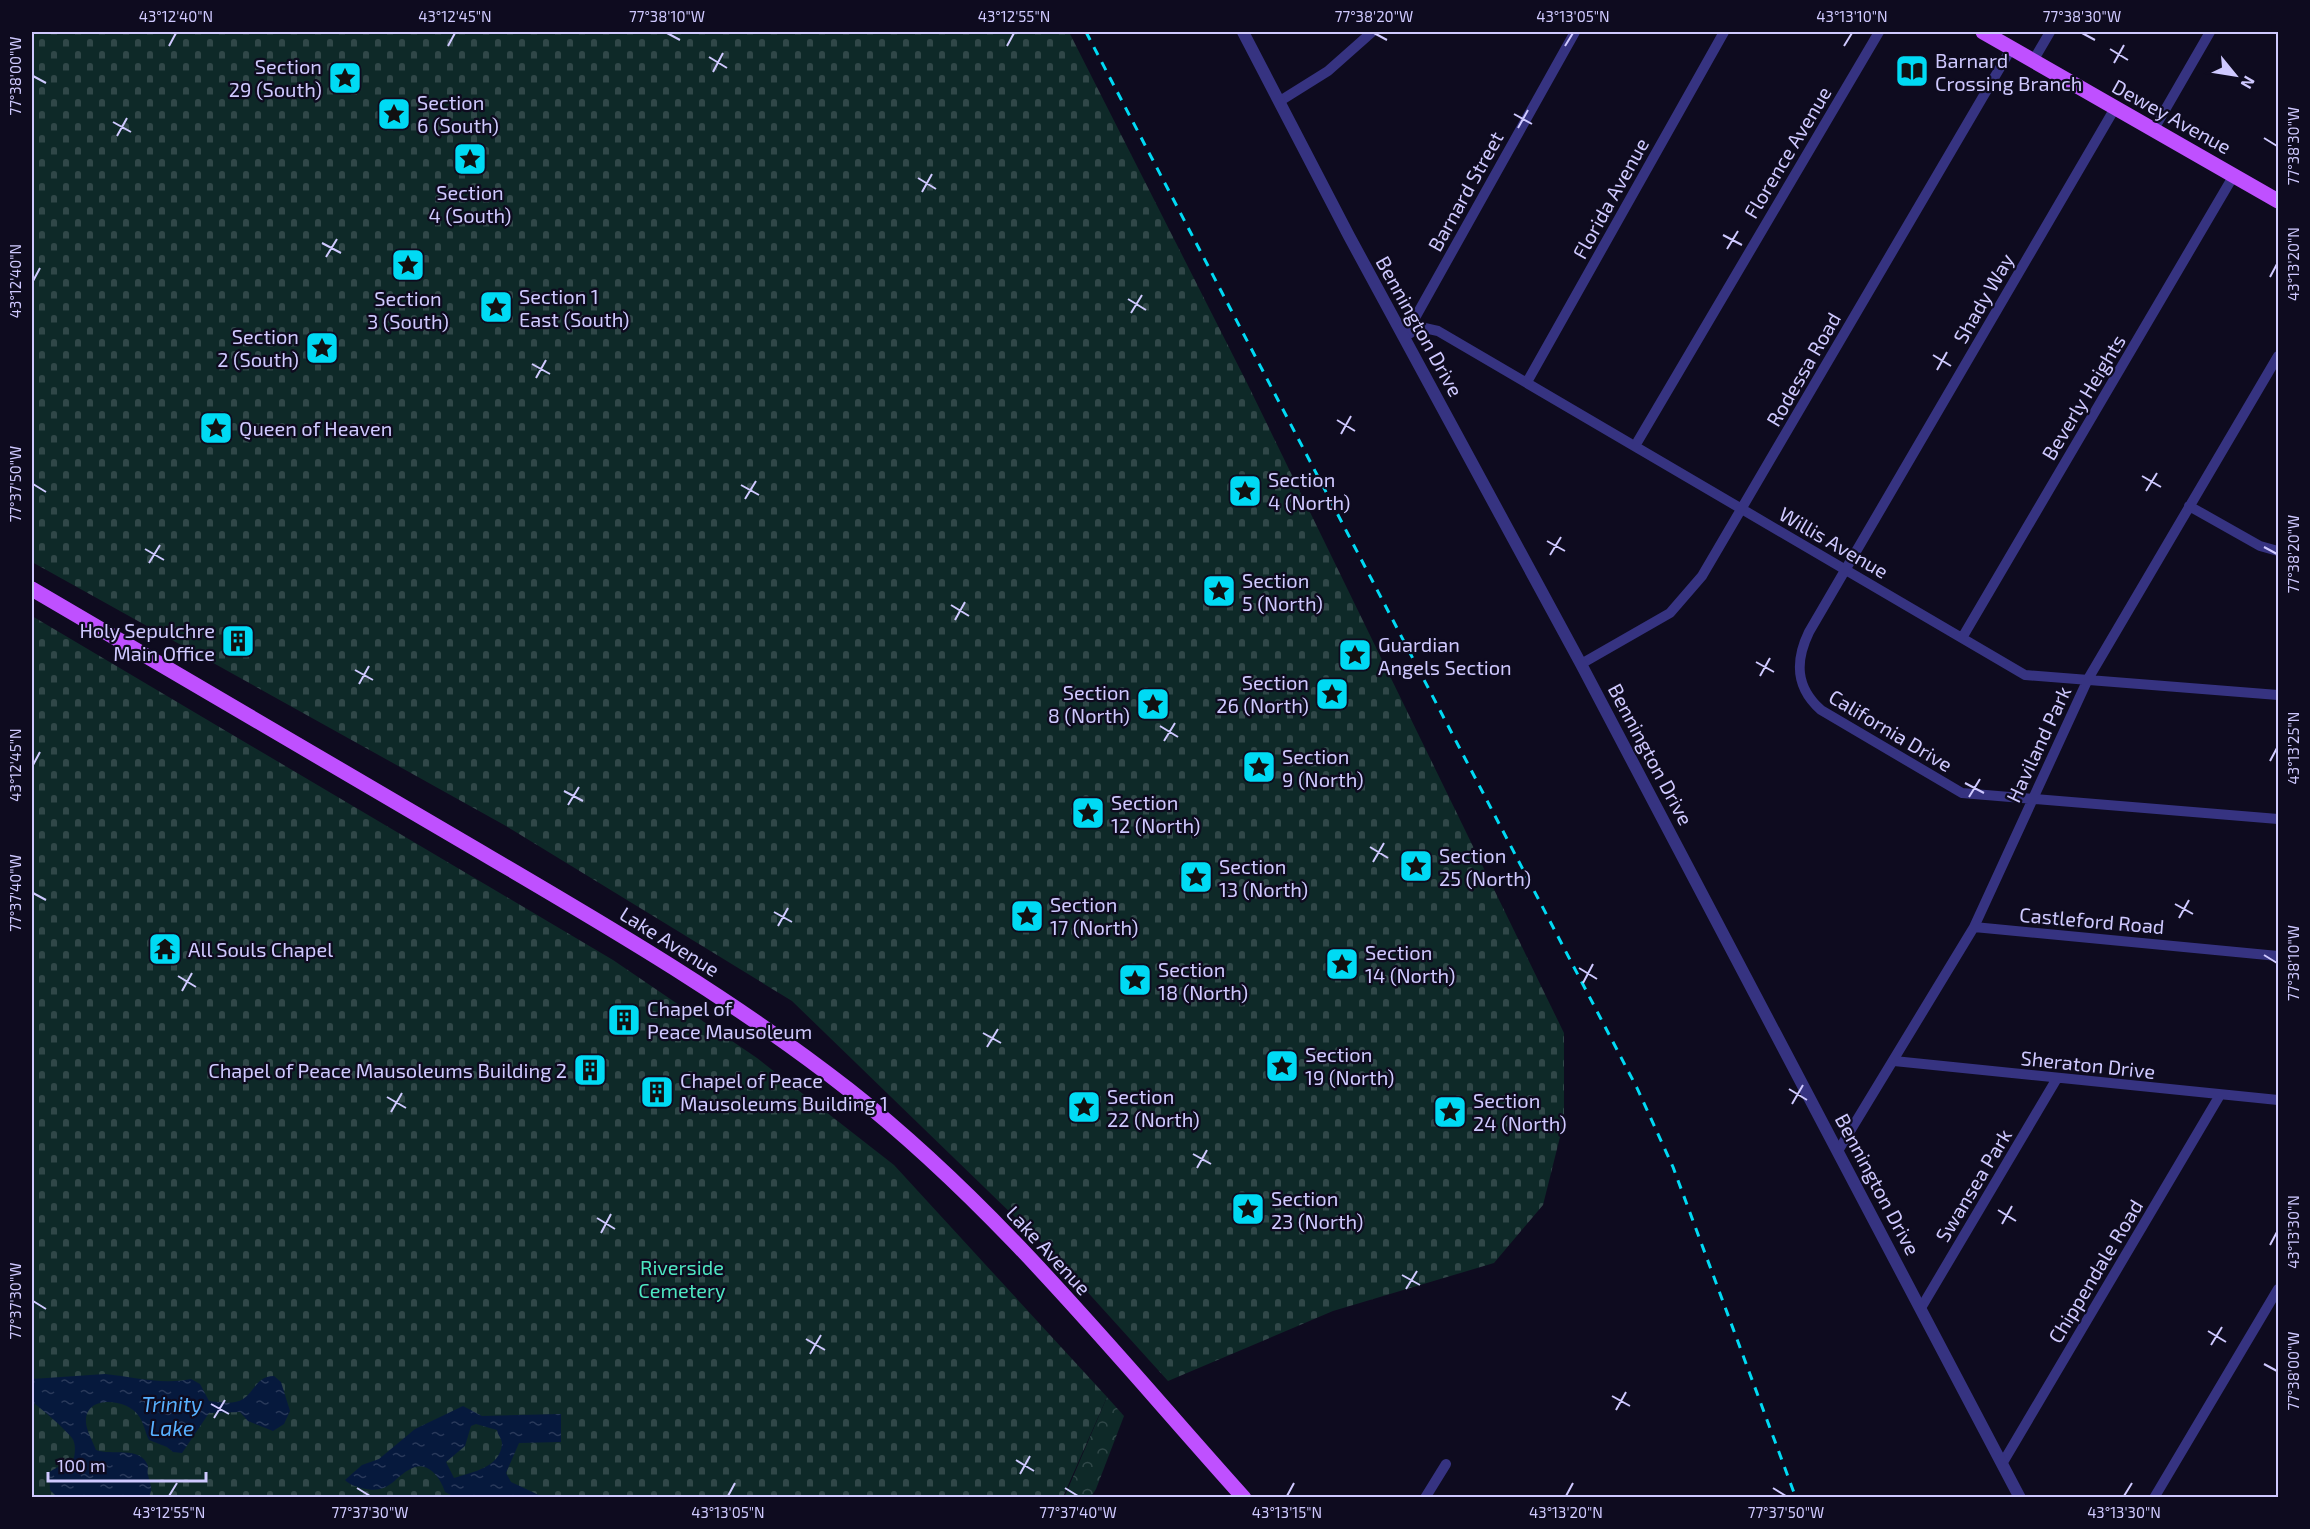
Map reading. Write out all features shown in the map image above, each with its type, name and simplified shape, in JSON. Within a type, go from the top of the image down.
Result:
[{"type":"main road","name":"Dewey Avenue","points":[[1983,32],[2234,175],[2277,196]]},
{"type":"main road","name":"Lake Avenue","points":[[32,588],[638,944],[721,998],[852,1092],[941,1171],[1030,1259],[1244,1497]]},
{"type":"street","name":"Bennington Drive","points":[[1243,32],[1349,236],[1581,664],[2020,1497]]},
{"type":"street","points":[[1280,101],[1328,71],[1372,32]]},
{"type":"street","name":"Barnard Street","points":[[1404,337],[1575,32]]},
{"type":"street","name":"Florida Avenue","points":[[1527,382],[1724,32]]},
{"type":"street","name":"Florence Avenue","points":[[1635,446],[1879,32]]},
{"type":"street","points":[[2033,61],[2050,32]]},
{"type":"street","points":[[2154,129],[2210,32]]},
{"type":"street","name":"Rodessa Road","points":[[1581,664],[1661,620],[1678,606],[1702,576],[2011,49]]},
{"type":"street","name":"Shady Way","points":[[1845,569],[2115,108]]},
{"type":"street","name":"Beverly Heights","points":[[1962,638],[2234,175]]},
{"type":"street","name":"Willis Avenue","points":[[1404,337],[1420,327],[1432,328],[2025,675],[2278,695]]},
{"type":"street","name":"Haviland Park","points":[[1838,1151],[1974,927],[2088,679],[2278,356]]},
{"type":"street","points":[[2189,506],[2260,546],[2278,551]]},
{"type":"street","name":"California Drive","points":[[1845,569],[1802,646],[1798,669],[1802,685],[1811,702],[1962,793],[2278,819]]},
{"type":"street","name":"Castleford Road","points":[[1974,927],[2278,956]]},
{"type":"street","name":"Sheraton Drive","points":[[1894,1061],[2056,1080],[2278,1100]]},
{"type":"street","name":"Swansea Park","points":[[1921,1308],[2056,1080]]},
{"type":"street","name":"Chippendale Road","points":[[2002,1464],[2220,1095]]},
{"type":"street","points":[[2154,1497],[2278,1289]]},
{"type":"street","points":[[1425,1497],[1446,1464]]},
{"type":"green space","points":[[32,32],[1069,32],[1247,383],[1564,1033],[1564,1121],[1543,1205],[1494,1263],[1333,1311],[1168,1381],[1054,1255],[792,1001],[506,826],[32,562]]},
{"type":"green space","name":"Riverside Cemetery","points":[[32,616],[613,960],[757,1058],[894,1165],[1107,1397],[1063,1497],[32,1498]]},
{"type":"green space","points":[[1107,1397],[1124,1416],[1096,1489],[1091,1497],[1064,1498]]},
{"type":"water","name":"Trinity Lake","points":[[105,1374],[159,1381],[191,1379],[200,1384],[209,1401],[226,1403],[240,1401],[264,1378],[274,1376],[281,1382],[290,1411],[284,1424],[273,1431],[248,1421],[240,1412],[209,1413],[182,1453],[173,1452],[149,1440],[142,1421],[133,1410],[117,1403],[100,1403],[88,1412],[86,1420],[96,1450],[139,1455],[148,1466],[150,1495],[148,1498],[57,1497],[50,1490],[49,1472],[74,1458],[74,1442],[65,1430],[32,1402],[32,1379]]},
{"type":"water","points":[[463,1406],[482,1416],[561,1414],[561,1442],[519,1443],[506,1473],[511,1482],[543,1497],[455,1497],[445,1492],[430,1470],[420,1466],[379,1489],[361,1488],[345,1480],[362,1465],[379,1459],[415,1429]],"holes":[[[476,1424],[497,1430],[502,1444],[496,1459],[484,1468],[454,1478],[446,1462],[465,1446],[471,1426]]]},
{"type":"railway","points":[[1086,32],[1637,1088],[1673,1167],[1796,1498]]},
{"type":"place","name":"Barnard Crossing Branch","points":[[1912,71]]},
{"type":"place","name":"Section 29 (South)","points":[[345,78]]},
{"type":"place","name":"Section 6 (South)","points":[[394,114]]},
{"type":"place","name":"Section 4 (South)","points":[[470,159]]},
{"type":"place","name":"Section 3 (South)","points":[[408,265]]},
{"type":"place","name":"Section 1 East (South)","points":[[496,307]]},
{"type":"place","name":"Section 2 (South)","points":[[322,348]]},
{"type":"place","name":"Queen of Heaven","points":[[216,428]]},
{"type":"place","name":"Section 4 (North)","points":[[1245,491]]},
{"type":"place","name":"Section 5 (North)","points":[[1219,591]]},
{"type":"place","name":"Holy Sepulchre Main Office","points":[[238,641]]},
{"type":"place","name":"Guardian Angels Section","points":[[1355,655]]},
{"type":"place","name":"Section 26 (North)","points":[[1332,694]]},
{"type":"place","name":"Section 8 (North)","points":[[1153,704]]},
{"type":"place","name":"Section 9 (North)","points":[[1259,767]]},
{"type":"place","name":"Section 12 (North)","points":[[1088,813]]},
{"type":"place","name":"Section 25 (North)","points":[[1416,866]]},
{"type":"place","name":"Section 13 (North)","points":[[1196,877]]},
{"type":"place","name":"Section 17 (North)","points":[[1027,916]]},
{"type":"place","name":"All Souls Chapel","points":[[165,949]]},
{"type":"place","name":"Section 14 (North)","points":[[1342,964]]},
{"type":"place","name":"Section 18 (North)","points":[[1135,980]]},
{"type":"place","name":"Chapel of Peace Mausoleum","points":[[624,1020]]},
{"type":"place","name":"Section 19 (North)","points":[[1282,1066]]},
{"type":"place","name":"Chapel of Peace Mausoleums Building 2","points":[[590,1070]]},
{"type":"place","name":"Chapel of Peace Mausoleums Building 1","points":[[657,1092]]},
{"type":"place","name":"Section 22 (North)","points":[[1084,1107]]},
{"type":"place","name":"Section 24 (North)","points":[[1450,1112]]},
{"type":"place","name":"Section 23 (North)","points":[[1248,1209]]}]
